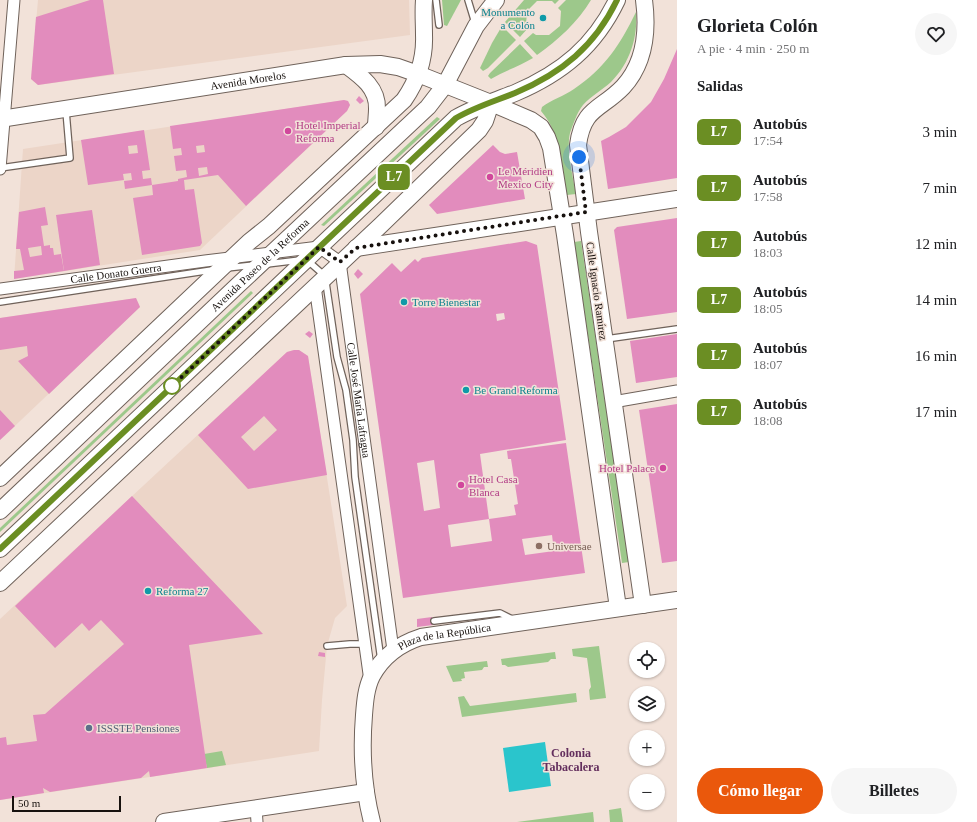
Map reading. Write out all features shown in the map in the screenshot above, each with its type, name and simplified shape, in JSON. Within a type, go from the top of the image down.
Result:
[{"type":"street","points":[[0,168],[2,118],[14,0]]},
{"type":"street","name":"Avenida Paseo de la Reforma","points":[[0,478],[220,269],[376,128],[404,100],[413,87],[418,74],[424,44],[424,0]]},
{"type":"street","name":"Avenida Paseo de la Reforma","points":[[0,512],[428,108],[445,85],[476,26],[496,0]]},
{"type":"street","points":[[0,549],[456,118],[471,109],[518,92],[552,75],[575,58],[596,35],[610,14],[617,0]]},
{"type":"street","name":"Calle Ignacio Ramírez","points":[[643,605],[586,212],[578,145],[579,133],[590,114],[623,87],[633,74],[642,54],[645,34],[646,19],[644,0]]},
{"type":"street","name":"Avenida Morelos","points":[[2,118],[346,65],[380,64],[398,67],[491,103]]},
{"type":"street","points":[[346,65],[363,78],[368,83],[372,91],[377,108],[376,128]]},
{"type":"street","points":[[491,103],[531,120],[541,127],[551,148],[618,608]]},
{"type":"street","points":[[0,583],[356,248],[479,130],[491,103]]},
{"type":"street","points":[[356,248],[677,199]]},
{"type":"street","points":[[233,257],[319,247],[340,262]]},
{"type":"street","name":"Calle Donato Guerra","points":[[0,289],[233,257]]},
{"type":"street","name":"Calle José María Lafragua","points":[[340,262],[393,650]]},
{"type":"street","points":[[320,281],[370,681]]},
{"type":"street","points":[[613,402],[677,391]]},
{"type":"street","name":"Plaza de la República","points":[[372,822],[362,760],[365,706],[370,681],[381,662],[393,650],[408,641],[421,637],[677,600]]},
{"type":"street","points":[[164,822],[257,815],[366,792]]},
{"type":"lane","points":[[436,0],[439,25]]},
{"type":"lane","points":[[468,0],[476,26]]},
{"type":"lane","points":[[0,168],[70,158],[65,108]]},
{"type":"lane","points":[[0,302],[220,269],[306,259],[320,281],[346,390],[353,440],[354,478],[381,662]]},
{"type":"lane","points":[[604,339],[677,329]]},
{"type":"lane","points":[[434,621],[500,613],[519,623]]},
{"type":"lane","points":[[327,646],[365,644]]},
{"type":"shaded area","points":[[38,0],[409,0],[410,35],[38,85],[31,79]]},
{"type":"shaded area","points":[[344,100],[348,101],[350,105],[347,111],[200,250],[14,279],[23,149]]},
{"type":"shaded area","points":[[136,298],[140,307],[0,440],[0,318]]},
{"type":"shaded area","points":[[299,350],[308,356],[347,606],[335,618],[327,646],[319,751],[0,800],[0,619],[287,352]]},
{"type":"green space","points":[[442,0],[461,0],[447,26],[444,25]]},
{"type":"green space","points":[[524,0],[559,0],[555,4],[552,1],[537,1],[527,11],[526,26],[528,28],[520,37],[505,22]]},
{"type":"green space","points":[[566,0],[591,0],[580,16],[567,30],[537,55],[524,41],[533,33],[536,35],[549,35],[560,26],[561,11],[558,8]]},
{"type":"green space","points":[[636,12],[636,31],[634,40],[628,58],[623,67],[611,82],[583,105],[574,122],[570,133],[569,147],[570,163],[576,194],[567,195],[557,140],[548,120],[541,111],[542,107],[574,89],[595,73],[618,45]]},
{"type":"green space","points":[[502,26],[516,40],[488,68],[483,71],[480,68]]},
{"type":"green space","points":[[520,44],[533,58],[491,79],[488,76],[490,73]]},
{"type":"green space","points":[[437,117],[440,119],[324,226],[321,225]]},
{"type":"green space","points":[[581,241],[629,562],[622,563],[574,242]]},
{"type":"green space","points":[[251,291],[253,293],[0,532],[0,528]]},
{"type":"green space","points":[[599,646],[606,698],[590,700],[589,690],[591,687],[587,658],[573,656],[572,649]]},
{"type":"green space","points":[[555,652],[556,659],[551,659],[548,662],[508,667],[502,665],[501,659]]},
{"type":"green space","points":[[487,661],[488,667],[484,667],[482,670],[464,672],[465,678],[461,679],[462,681],[453,682],[446,666]]},
{"type":"green space","points":[[576,693],[577,702],[462,717],[458,697],[464,696],[470,706]]},
{"type":"green space","points":[[222,751],[226,765],[207,768],[204,754]]},
{"type":"green space","points":[[621,808],[623,822],[610,822],[609,810]]},
{"type":"green space","points":[[593,812],[594,822],[517,822]]},
{"type":"water","points":[[545,742],[551,786],[509,792],[503,748]]},
{"type":"building","points":[[90,0],[103,0],[114,74],[38,85],[31,79],[36,17]]},
{"type":"building","points":[[677,49],[677,178],[608,189],[601,141],[626,127],[651,102],[664,79]]},
{"type":"building","points":[[359,96],[364,101],[360,104],[356,100]]},
{"type":"building","points":[[344,100],[348,101],[350,105],[347,111],[246,206],[218,175],[184,180],[185,190],[194,189],[202,243],[200,246],[142,255],[133,198],[153,195],[152,185],[178,181],[178,179],[187,177],[186,170],[176,171],[174,156],[182,155],[181,148],[173,149],[170,126]],"holes":[[[204,145],[205,152],[197,153],[196,146]],[[207,167],[208,174],[199,176],[198,168]]]},
{"type":"building","points":[[144,130],[150,170],[142,171],[143,179],[151,178],[152,185],[125,189],[124,181],[132,180],[131,173],[123,174],[124,180],[88,185],[81,140]],"holes":[[[137,145],[138,153],[129,154],[128,146]]]},
{"type":"building","name":"Le Méridien Mexico City","points":[[493,145],[500,152],[505,154],[517,152],[525,199],[437,214],[429,205]]},
{"type":"building","points":[[45,207],[48,225],[41,226],[44,246],[50,245],[50,248],[53,248],[54,255],[61,254],[64,271],[14,279],[14,271],[24,270],[20,249],[16,249],[19,212]],"holes":[[[41,246],[42,255],[30,257],[28,248]]]},
{"type":"building","points":[[92,210],[100,265],[64,271],[56,215]]},
{"type":"building","points":[[677,218],[677,312],[627,319],[614,230],[617,227]]},
{"type":"building","points":[[526,241],[537,245],[566,440],[480,454],[489,519],[516,515],[514,505],[518,504],[511,459],[508,459],[507,451],[566,443],[585,573],[403,598],[360,294],[392,263],[401,272],[415,259],[418,262],[422,258]],"holes":[[[504,313],[505,319],[497,321],[496,314]],[[434,460],[440,508],[424,511],[417,463]],[[489,519],[492,541],[451,547],[448,525]],[[552,535],[554,551],[525,555],[522,539]]]},
{"type":"building","points":[[358,269],[363,274],[358,279],[354,274]]},
{"type":"building","points":[[136,298],[140,307],[49,394],[18,361],[28,356],[27,346],[0,350],[0,318]]},
{"type":"building","points":[[309,331],[313,334],[310,338],[305,334]]},
{"type":"building","points":[[677,334],[677,377],[636,383],[630,341]]},
{"type":"building","points":[[299,350],[308,356],[327,475],[248,489],[198,435],[287,352]],"holes":[[[264,416],[277,430],[254,451],[241,437]]]},
{"type":"building","points":[[677,404],[677,561],[662,563],[639,410]]},
{"type":"building","points":[[0,410],[15,426],[0,440]]},
{"type":"building","points":[[132,496],[263,634],[189,645],[207,768],[150,777],[149,771],[141,778],[50,792],[43,788],[44,793],[0,800],[0,738],[6,737],[7,745],[37,741],[33,715],[45,714],[124,644],[101,620],[89,631],[82,623],[55,648],[15,606]]},
{"type":"building","points":[[432,617],[433,625],[417,627],[417,619]]},
{"type":"building","points":[[319,652],[325,653],[325,657],[318,656]]},
{"type":"bus line","name":"L7","points":[[0,549],[456,118],[471,109],[518,92],[552,75],[587,47],[610,14],[617,0]]},
{"type":"place","name":"Monumento a Colón","points":[[543,18]]},
{"type":"place","name":"Hotel Imperial Reforma","points":[[288,131]]},
{"type":"place","name":"Le Méridien Mexico City","points":[[490,177]]},
{"type":"place","name":"Torre Bienestar","points":[[404,302]]},
{"type":"place","name":"Be Grand Reforma","points":[[466,390]]},
{"type":"place","name":"Hotel Palace","points":[[663,468]]},
{"type":"place","name":"Hotel Casa Blanca","points":[[461,485]]},
{"type":"place","name":"Universae","points":[[539,546]]},
{"type":"place","name":"Reforma 27","points":[[148,591]]},
{"type":"place","name":"ISSSTE Pensiones","points":[[89,728]]},
{"type":"district","name":"Colonia Tabacalera","points":[[571,760]]},
{"type":"route","points":[[172,386],[169,389],[319,247],[340,262],[356,248],[586,212],[579,157]]}]
